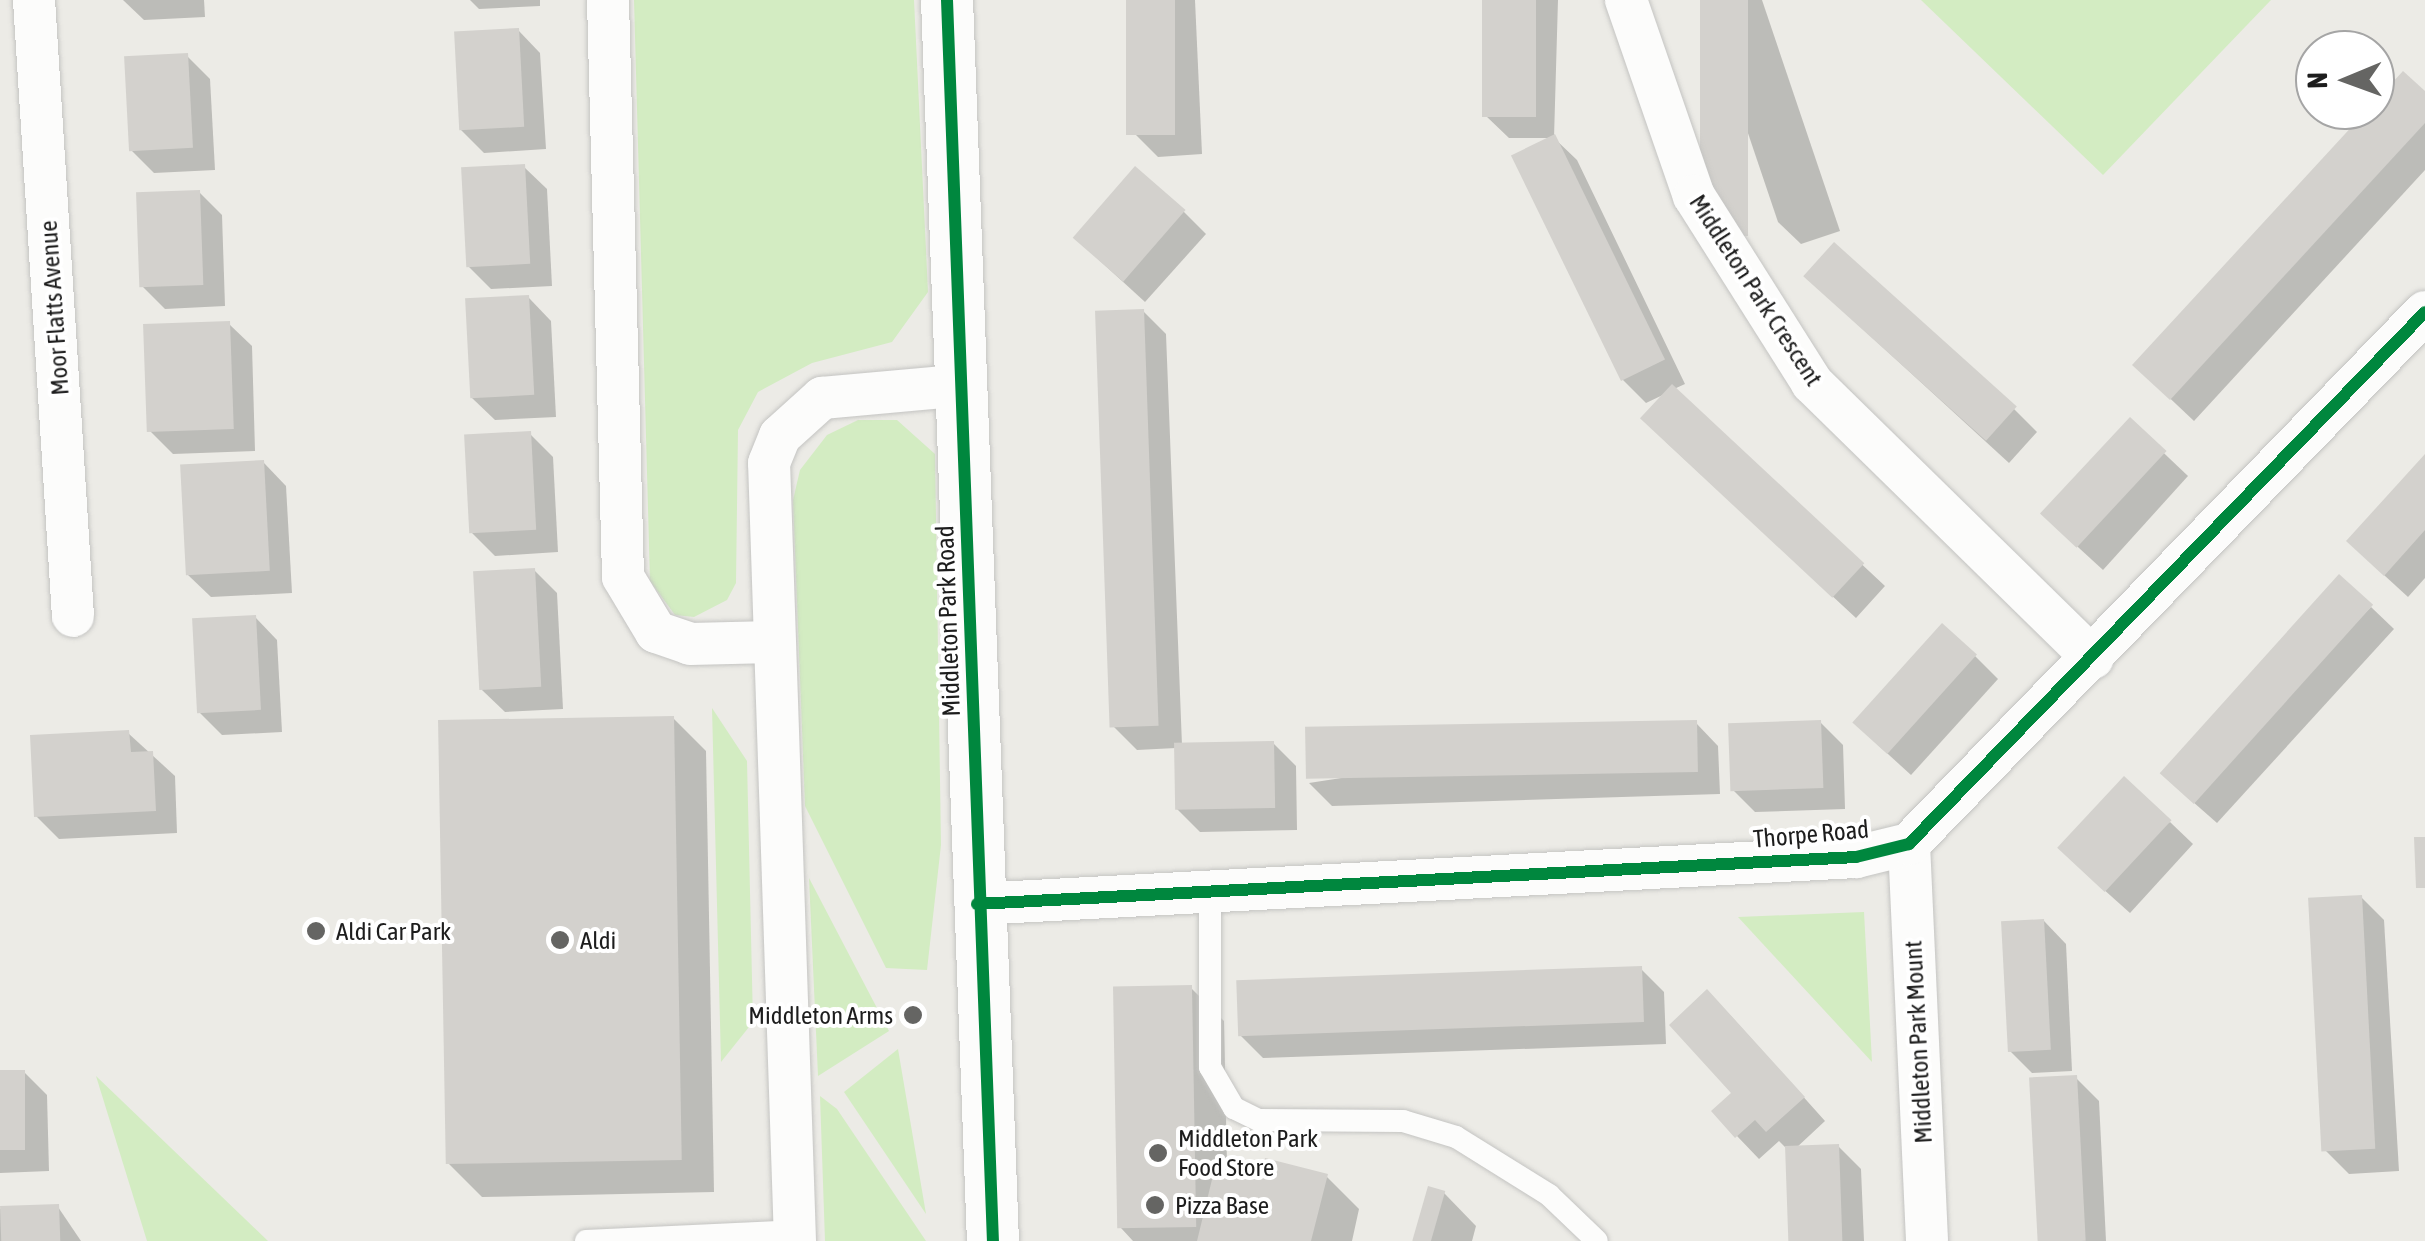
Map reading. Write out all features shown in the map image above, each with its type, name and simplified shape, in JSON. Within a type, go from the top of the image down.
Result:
[{"type":"street","name":"Moor Flatts Avenue","points":[[34,0],[73,616]]},
{"type":"street","points":[[608,0],[624,578],[656,632],[690,644],[773,642]]},
{"type":"street","name":"Middleton Park Road","points":[[947,0],[964,385],[977,904],[993,1241]]},
{"type":"street","name":"Middleton Park Crescent","points":[[1626,0],[1694,196],[1812,383],[2093,658]]},
{"type":"street","points":[[1909,844],[2425,312]]},
{"type":"street","points":[[795,1236],[767,491],[780,436],[822,398],[850,390],[964,385]]},
{"type":"street","name":"Thorpe Road","points":[[977,904],[1210,888],[1856,857],[1909,844]]},
{"type":"street","name":"Middleton Park Mount","points":[[1909,844],[1927,1241]]},
{"type":"lane","points":[[1210,888],[1210,1067],[1234,1108],[1260,1120],[1403,1122],[1456,1138],[1549,1196],[1597,1241]]},
{"type":"lane","points":[[586,1241],[795,1236]]},
{"type":"green space","points":[[634,0],[914,0],[928,292],[892,342],[812,363],[758,392],[738,430],[736,583],[727,600],[694,617],[675,615],[650,581]]},
{"type":"green space","points":[[1921,0],[2271,0],[2103,175]]},
{"type":"green space","points":[[858,420],[897,420],[935,454],[941,845],[927,970],[886,968],[805,806],[793,500],[800,470],[827,435]]},
{"type":"green space","points":[[712,708],[747,761],[753,1022],[721,1062]]},
{"type":"green space","points":[[809,878],[889,1031],[818,1076]]},
{"type":"green space","points":[[1864,912],[1872,1062],[1738,917]]},
{"type":"green space","points":[[898,1049],[926,1214],[844,1092]]},
{"type":"green space","points":[[96,1076],[268,1241],[147,1241]]},
{"type":"green space","points":[[820,1096],[837,1109],[926,1241],[825,1241]]},
{"type":"building","points":[[1126,0],[1175,0],[1175,135],[1126,135]]},
{"type":"building","points":[[1482,0],[1536,0],[1536,117],[1482,117]]},
{"type":"building","points":[[1700,0],[1748,0],[1748,236],[1700,236]]},
{"type":"building","points":[[519,28],[524,127],[459,130],[454,31]]},
{"type":"building","points":[[188,53],[193,148],[129,151],[124,56]]},
{"type":"building","points":[[2403,71],[2425,91],[2425,123],[2170,400],[2132,365],[2349,130],[2395,130],[2395,80]]},
{"type":"building","points":[[1555,134],[1665,360],[1621,381],[1511,155]]},
{"type":"building","points":[[525,164],[530,264],[466,267],[461,167]]},
{"type":"building","points":[[1135,166],[1186,210],[1123,282],[1073,238]]},
{"type":"building","points":[[200,190],[203,285],[139,287],[136,192]]},
{"type":"building","points":[[1834,242],[2017,407],[1986,441],[1803,276]]},
{"type":"building","points":[[529,295],[534,395],[470,398],[465,298]]},
{"type":"building","points":[[1144,309],[1159,726],[1110,727],[1095,311]]},
{"type":"building","points":[[230,321],[234,429],[147,432],[143,324]]},
{"type":"building","points":[[1672,384],[1864,563],[1832,598],[1640,418]]},
{"type":"building","points":[[2130,417],[2167,451],[2077,548],[2040,514]]},
{"type":"building","points":[[531,431],[536,530],[469,533],[464,435]]},
{"type":"building","points":[[2425,454],[2425,530],[2384,576],[2346,541]]},
{"type":"building","points":[[264,460],[270,571],[186,575],[180,464]]},
{"type":"building","points":[[535,568],[541,687],[479,690],[473,571]]},
{"type":"building","points":[[2339,574],[2373,605],[2194,804],[2160,773]]},
{"type":"building","points":[[256,615],[261,710],[197,713],[192,618]]},
{"type":"building","points":[[1942,623],[1977,654],[1887,754],[1852,723]]},
{"type":"building","name":"Aldi","points":[[674,716],[682,1160],[446,1164],[438,720]]},
{"type":"building","points":[[1697,720],[1698,772],[1306,779],[1305,727]]},
{"type":"building","points":[[1821,720],[1823,788],[1730,791],[1728,723]]},
{"type":"building","points":[[129,730],[131,752],[153,751],[156,811],[34,817],[30,735]]},
{"type":"building","points":[[1274,741],[1275,808],[1175,810],[1174,743]]},
{"type":"building","points":[[2124,776],[2172,820],[2105,892],[2057,848]]},
{"type":"building","points":[[2414,837],[2425,837],[2425,888],[2416,888]]},
{"type":"building","points":[[2362,895],[2375,1149],[2321,1151],[2308,898]]},
{"type":"building","points":[[2044,919],[2051,1050],[2008,1052],[2001,921]]},
{"type":"building","points":[[1642,966],[1644,1022],[1238,1036],[1236,980]]},
{"type":"building","points":[[1192,985],[1196,1227],[1117,1228],[1113,986]]},
{"type":"building","points":[[1707,989],[1805,1097],[1766,1132],[1755,1120],[1735,1138],[1711,1111],[1731,1093],[1669,1025]]},
{"type":"building","points":[[0,1070],[25,1070],[25,1150],[0,1150]]},
{"type":"building","points":[[2077,1075],[2086,1241],[2038,1241],[2029,1078]]},
{"type":"building","points":[[1839,1144],[1842,1241],[1788,1241],[1785,1146]]},
{"type":"building","points":[[1265,1158],[1328,1174],[1311,1241],[1197,1241],[1217,1159],[1262,1170]]},
{"type":"building","points":[[1428,1186],[1445,1191],[1431,1241],[1412,1241]]},
{"type":"building","points":[[59,1204],[60,1241],[1,1241],[0,1206]]},
{"type":"cycle path","points":[[947,0],[993,1241]]},
{"type":"cycle path","points":[[977,904],[1856,857],[1909,844],[2425,312]]},
{"type":"place","name":"Aldi Car Park","points":[[316,931]]},
{"type":"place","name":"Aldi","points":[[560,940]]},
{"type":"place","name":"Middleton Arms","points":[[913,1015]]},
{"type":"place","name":"Middleton Park Food Store","points":[[1158,1153]]},
{"type":"place","name":"Pizza Base","points":[[1155,1205]]}]
